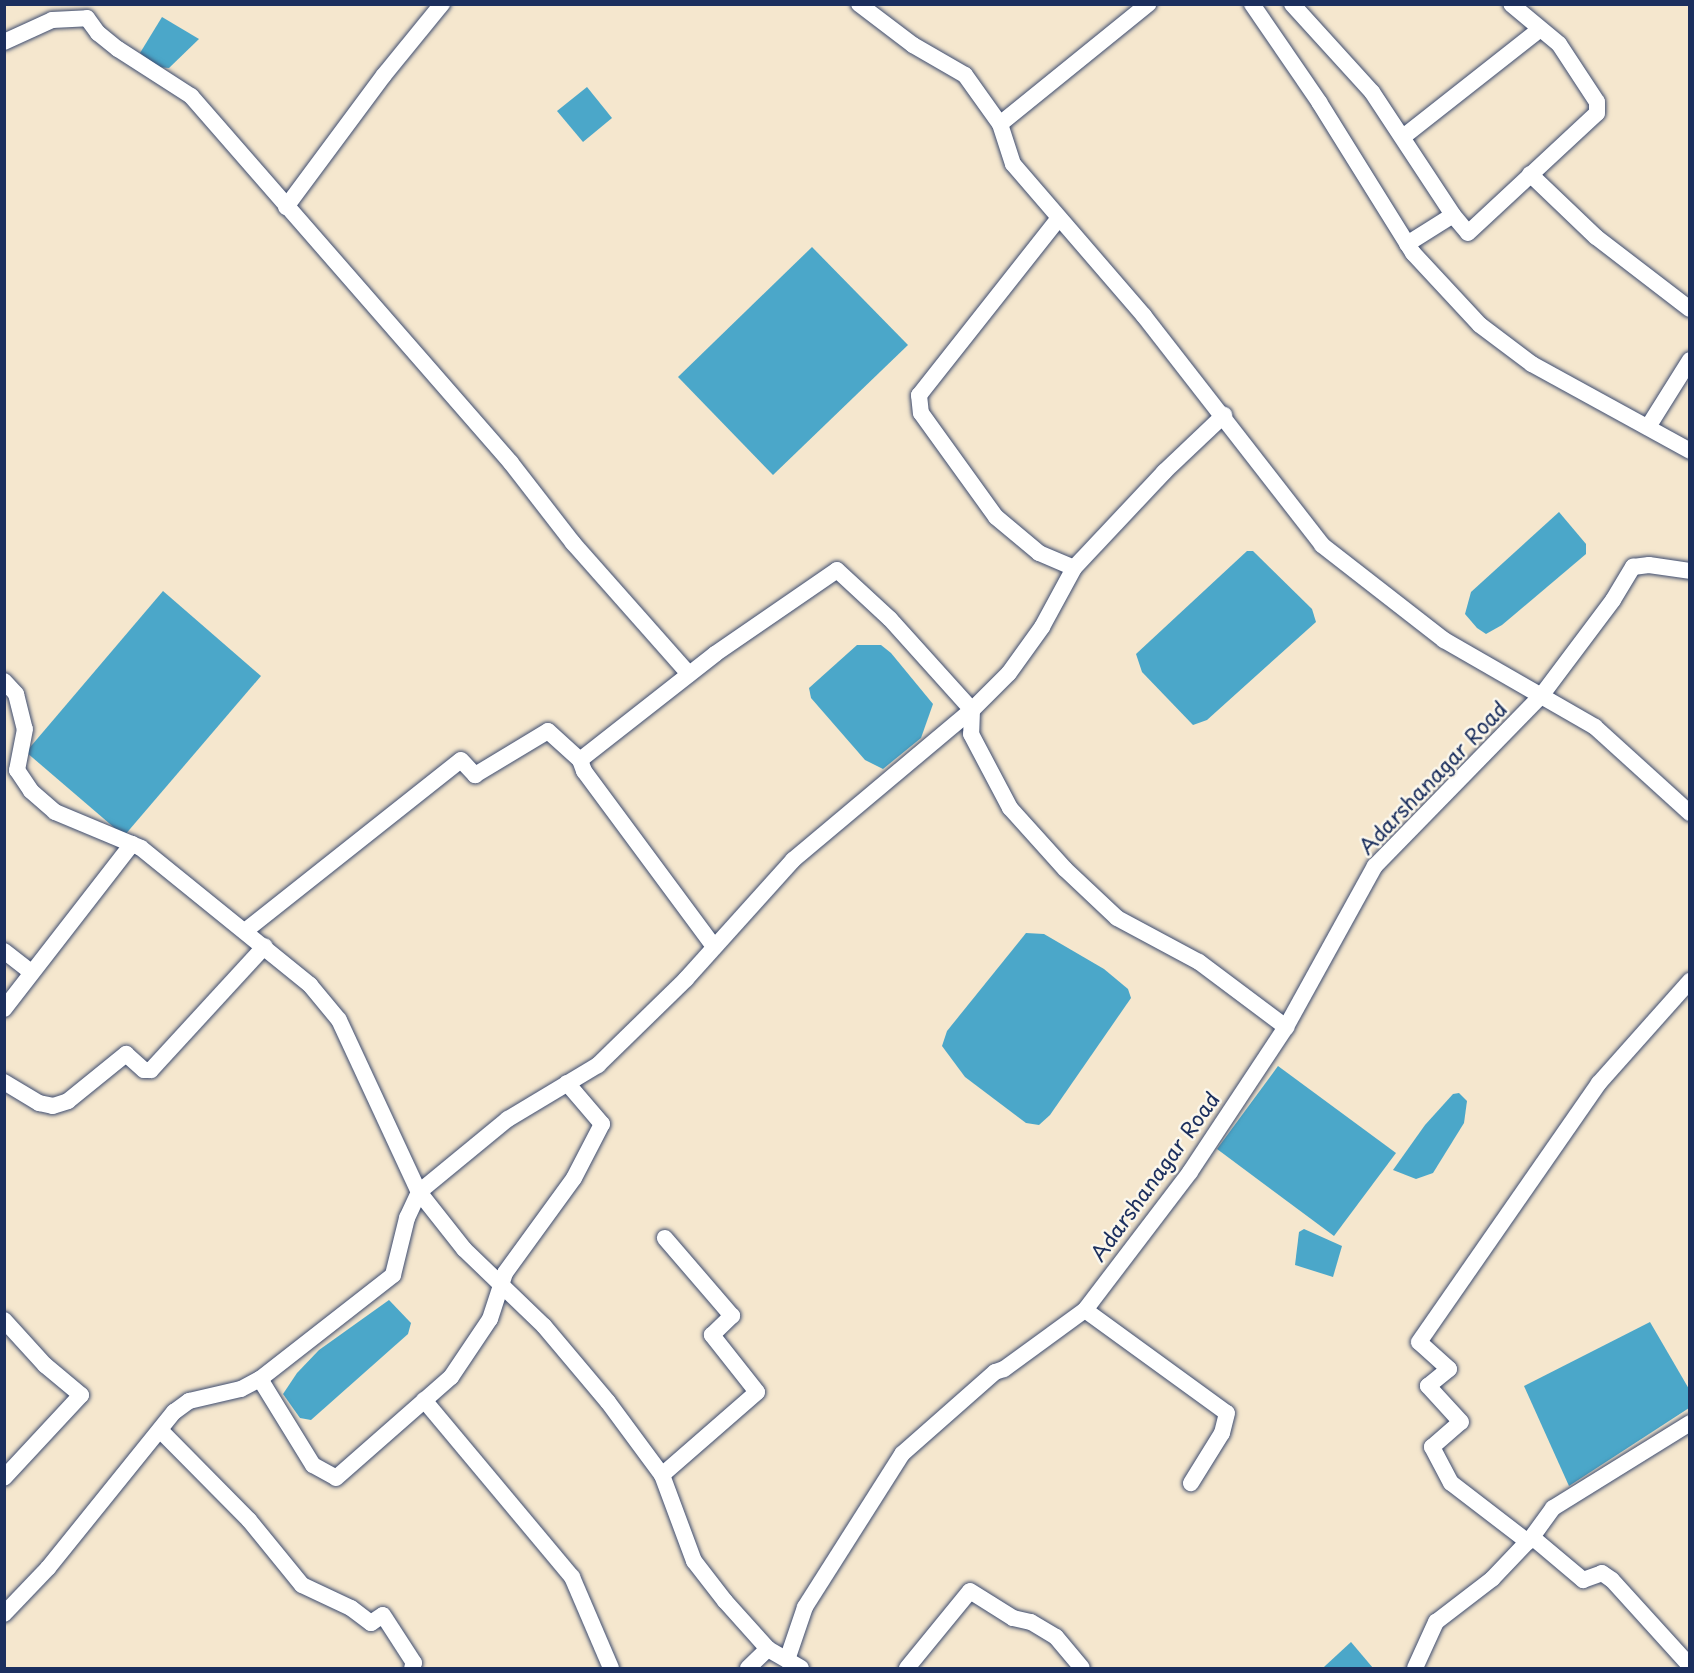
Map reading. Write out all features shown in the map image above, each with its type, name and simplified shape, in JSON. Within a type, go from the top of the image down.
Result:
[{"type":"street","points":[[286,207],[442,4]]},
{"type":"street","points":[[859,4],[913,45],[965,75],[1000,124],[1013,164],[1224,416],[1322,544],[1444,640],[1595,727],[1689,813]]},
{"type":"street","points":[[1000,124],[1148,4]]},
{"type":"street","points":[[1252,4],[1319,102],[1407,244],[1480,325],[1532,364],[1689,451]]},
{"type":"street","points":[[1292,4],[1372,92],[1452,215],[1468,233],[1597,113],[1599,107],[1559,44],[1511,4]]},
{"type":"street","points":[[4,42],[52,20],[89,9],[98,33],[118,49],[191,96],[511,463],[573,543],[689,674]]},
{"type":"street","points":[[1403,137],[1540,29]]},
{"type":"street","points":[[1530,174],[1596,237],[1689,309]]},
{"type":"street","points":[[1407,244],[1452,215]]},
{"type":"street","points":[[1059,218],[919,395],[921,413],[996,518],[1039,553],[1074,568]]},
{"type":"street","points":[[1648,427],[1689,360]]},
{"type":"street","points":[[4,1614],[48,1568],[160,1430],[189,1401],[241,1389],[261,1379],[393,1275],[407,1218],[419,1192],[508,1119],[598,1065],[714,947],[793,860],[972,710],[1009,673],[1042,627],[1074,568],[1164,472],[1224,416]]},
{"type":"street","name":"Adarshanagar Road","points":[[794,1664],[805,1607],[902,1454],[994,1372],[1004,1369],[1085,1310],[1190,1172],[1286,1026],[1375,866],[1541,696],[1607,610],[1633,567],[1649,565],[1689,572]]},
{"type":"street","points":[[580,760],[689,674],[837,570],[890,619],[972,710],[971,734],[1010,808],[1065,869],[1117,918],[1199,962],[1286,1026]]},
{"type":"street","points":[[4,681],[16,694],[24,729],[17,770],[31,791],[55,812],[132,844],[181,877],[310,985],[339,1020],[419,1192],[499,1287],[544,1326],[583,1370],[662,1475],[694,1561],[768,1649],[794,1664]]},
{"type":"street","points":[[245,931],[461,760],[475,775],[548,730],[580,760],[584,771],[714,947]]},
{"type":"street","points":[[4,1009],[30,971],[132,844]]},
{"type":"street","points":[[4,1082],[39,1103],[53,1106],[68,1101],[126,1054],[144,1070],[151,1070],[265,946]]},
{"type":"street","points":[[4,951],[30,971]]},
{"type":"street","points":[[1689,981],[1599,1083],[1419,1342],[1449,1369],[1428,1386],[1461,1422],[1432,1447],[1451,1483],[1582,1580],[1602,1573],[1612,1580],[1689,1666]]},
{"type":"street","points":[[261,1379],[313,1465],[336,1478],[451,1377],[490,1319],[499,1287],[574,1178],[602,1124],[567,1083]]},
{"type":"street","points":[[662,1475],[757,1392],[712,1335],[732,1316],[665,1238]]},
{"type":"street","points":[[1085,1310],[1227,1413],[1222,1433],[1191,1483]]},
{"type":"street","points":[[4,1320],[45,1365],[81,1395],[4,1478]]},
{"type":"street","points":[[424,1400],[572,1577],[611,1668]]},
{"type":"street","points":[[1415,1668],[1436,1622],[1473,1595],[1530,1540],[1553,1508],[1689,1423]]},
{"type":"street","points":[[160,1430],[249,1520],[302,1586],[351,1608],[371,1623],[383,1615],[414,1663],[412,1668]]},
{"type":"street","points":[[907,1668],[970,1591],[1013,1618],[1031,1622],[1056,1637],[1082,1668]]},
{"type":"street","points":[[748,1668],[768,1649]]},
{"type":"water","points":[[162,17],[199,39],[169,68],[157,67],[140,53]]},
{"type":"water","points":[[587,87],[612,118],[583,142],[557,111]]},
{"type":"water","points":[[812,247],[908,345],[773,475],[678,377]]},
{"type":"water","points":[[1559,512],[1586,544],[1586,554],[1502,625],[1486,634],[1477,628],[1465,614],[1471,592]]},
{"type":"water","points":[[1247,551],[1253,551],[1312,609],[1316,622],[1207,720],[1193,725],[1142,672],[1136,654]]},
{"type":"water","points":[[163,591],[261,676],[124,836],[26,752]]},
{"type":"water","points":[[857,645],[881,645],[891,653],[933,704],[921,738],[883,769],[865,760],[811,698],[809,688]]},
{"type":"water","points":[[1026,933],[1044,934],[1104,969],[1128,989],[1131,998],[1050,1115],[1039,1125],[1026,1123],[965,1077],[942,1046],[947,1031]]},
{"type":"water","points":[[1278,1066],[1396,1153],[1334,1236],[1217,1149]]},
{"type":"water","points":[[1459,1093],[1467,1101],[1464,1123],[1433,1173],[1416,1179],[1393,1170],[1425,1125],[1453,1094]]},
{"type":"water","points":[[1304,1229],[1342,1246],[1333,1277],[1295,1265],[1299,1232]]},
{"type":"water","points":[[389,1300],[411,1323],[408,1334],[311,1420],[300,1418],[283,1394],[297,1373],[319,1350]]},
{"type":"water","points":[[1650,1322],[1689,1389],[1689,1408],[1569,1486],[1524,1386]]},
{"type":"water","points":[[1351,1642],[1373,1668],[1323,1668],[1325,1666]]}]
